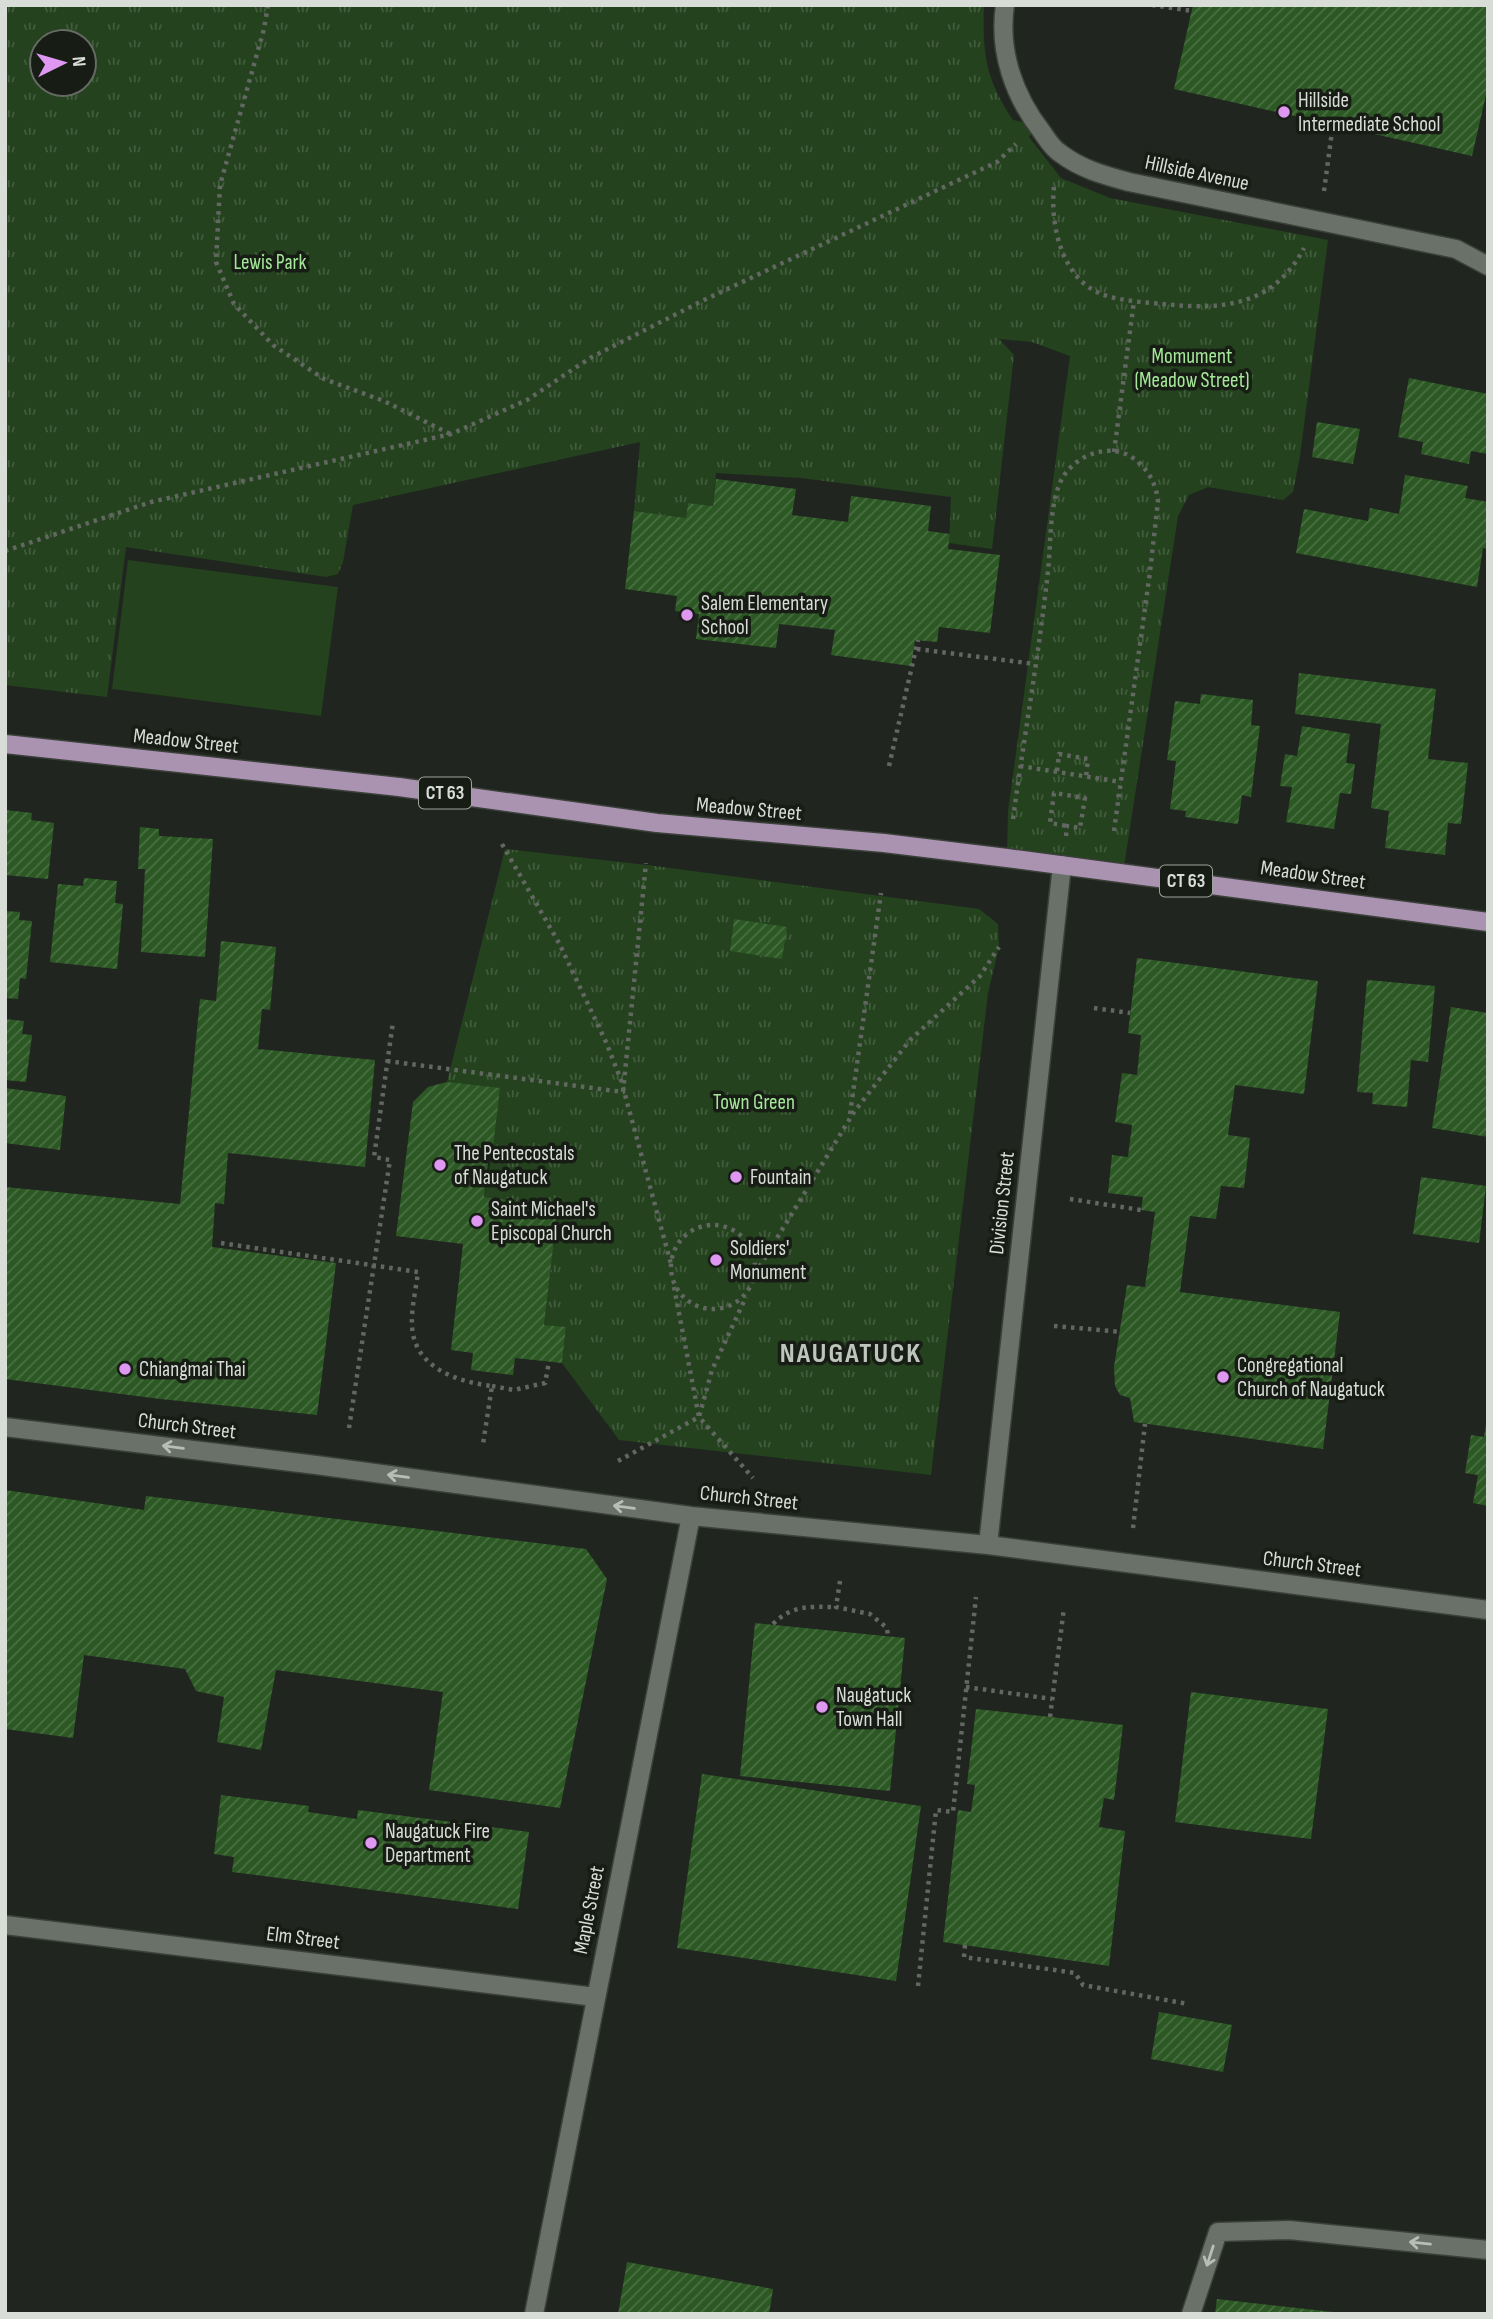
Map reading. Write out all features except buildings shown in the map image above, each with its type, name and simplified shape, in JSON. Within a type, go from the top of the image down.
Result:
[{"type":"main road","name":"Meadow Street","points":[[5,744],[399,787],[657,823],[884,843],[1488,922]]},
{"type":"street","name":"Hillside Avenue","points":[[1005,5],[1006,60],[1018,96],[1057,151],[1090,172],[1456,249],[1488,266]]},
{"type":"street","name":"Division Street","points":[[988,1545],[1062,865]]},
{"type":"street","name":"Church Street","points":[[5,1427],[316,1465],[691,1516],[988,1545],[1488,1610]]},
{"type":"street","name":"Maple Street","points":[[534,2314],[691,1516]]},
{"type":"street","name":"Elm Street","points":[[5,1924],[595,1997]]},
{"type":"street","points":[[1191,2314],[1218,2232],[1289,2230],[1488,2250]]},
{"type":"path","points":[[268,5],[264,29],[220,185],[216,262],[234,304],[273,345],[324,379],[384,401],[451,434]]},
{"type":"path","points":[[1152,5],[1192,11]]},
{"type":"path","points":[[5,551],[151,502],[451,434],[527,400],[590,358],[702,301],[997,162],[1036,124]]},
{"type":"path","points":[[1057,151],[1052,203],[1054,223],[1068,264],[1097,292],[1134,301],[1205,308],[1255,298],[1276,283],[1297,261],[1319,220],[1333,124]]},
{"type":"path","points":[[1114,452],[1134,301]]},
{"type":"path","points":[[1013,819],[1056,499],[1062,479],[1077,460],[1100,451],[1114,452],[1129,455],[1143,467],[1157,489],[1158,501],[1114,831]]},
{"type":"path","points":[[889,766],[918,640]]},
{"type":"path","points":[[917,649],[1035,664]]},
{"type":"path","points":[[1057,772],[1059,754],[1079,757],[1088,759],[1086,777]]},
{"type":"path","points":[[1020,766],[1121,782]]},
{"type":"path","points":[[1054,793],[1086,798],[1080,828],[1067,826],[1050,823],[1054,793]]},
{"type":"path","points":[[1062,865],[1067,826]]},
{"type":"path","points":[[502,844],[559,943],[606,1042],[623,1092],[671,1264],[699,1417],[753,1478]]},
{"type":"path","points":[[623,1092],[646,863]]},
{"type":"path","points":[[849,1119],[881,893]]},
{"type":"path","points":[[618,1461],[699,1417],[712,1370],[755,1274],[849,1119],[910,1040],[981,976],[999,947]]},
{"type":"path","points":[[1094,1008],[1130,1013]]},
{"type":"path","points":[[349,1428],[390,1160],[374,1157],[393,1022]]},
{"type":"path","points":[[387,1060],[623,1092]]},
{"type":"path","points":[[1070,1199],[1141,1210]]},
{"type":"path","points":[[671,1264],[681,1239],[692,1230],[705,1225],[718,1225],[732,1229],[751,1248],[755,1274]]},
{"type":"path","points":[[220,1243],[418,1272],[413,1331],[430,1363],[458,1380],[514,1390],[545,1383],[550,1362]]},
{"type":"path","points":[[673,1279],[678,1292],[700,1308],[726,1308],[748,1293]]},
{"type":"path","points":[[1054,1326],[1121,1332]]},
{"type":"path","points":[[483,1444],[492,1386]]},
{"type":"path","points":[[1133,1528],[1145,1423]]},
{"type":"path","points":[[836,1607],[840,1581]]},
{"type":"path","points":[[918,1986],[936,1810],[953,1812],[976,1597]]},
{"type":"path","points":[[773,1624],[798,1607],[836,1607],[870,1614],[887,1628],[888,1636]]},
{"type":"path","points":[[1050,1717],[1064,1608]]},
{"type":"path","points":[[966,1687],[1052,1699]]},
{"type":"path","points":[[965,1945],[964,1957],[1075,1973],[1083,1985],[1188,2004]]},
{"type":"green space","name":"Lewis Park","points":[[5,5],[984,5],[985,52],[991,79],[1013,120],[1036,125],[1029,137],[1061,178],[1110,198],[1328,240],[1293,492],[1283,500],[1208,487],[1189,495],[1178,516],[1123,873],[1007,858],[1008,812],[1070,356],[1032,342],[999,339],[1014,355],[992,549],[949,543],[951,497],[801,478],[716,473],[713,506],[688,503],[686,518],[634,511],[640,442],[353,505],[343,562],[338,574],[326,577],[126,547],[107,697],[5,685]]},
{"type":"green space","points":[[128,560],[338,587],[321,716],[112,689]]},
{"type":"green space","name":"Town Green","points":[[505,849],[979,909],[998,924],[999,947],[988,993],[931,1475],[619,1440],[562,1363],[566,1328],[544,1325],[558,1206],[484,1197],[492,1155],[447,1082]]},
{"type":"place","name":"Hillside Intermediate School","points":[[1284,112]]},
{"type":"place","name":"Salem Elementary School","points":[[687,615]]},
{"type":"place","name":"The Pentecostals of Naugatuck","points":[[440,1165]]},
{"type":"place","name":"Fountain","points":[[736,1177]]},
{"type":"place","name":"Saint Michael's Episcopal Church","points":[[477,1221]]},
{"type":"place","name":"Soldiers' Monument","points":[[716,1260]]},
{"type":"place","name":"Chiangmai Thai","points":[[125,1369]]},
{"type":"place","name":"Congregational Church of Naugatuck","points":[[1223,1377]]},
{"type":"place","name":"Naugatuck Town Hall","points":[[822,1707]]},
{"type":"place","name":"Naugatuck Fire Department","points":[[371,1843]]},
{"type":"district","name":"NAUGATUCK","points":[[851,1353]]},
{"type":"park label","name":"Momument (Meadow Street)","points":[[1192,368]]}]
